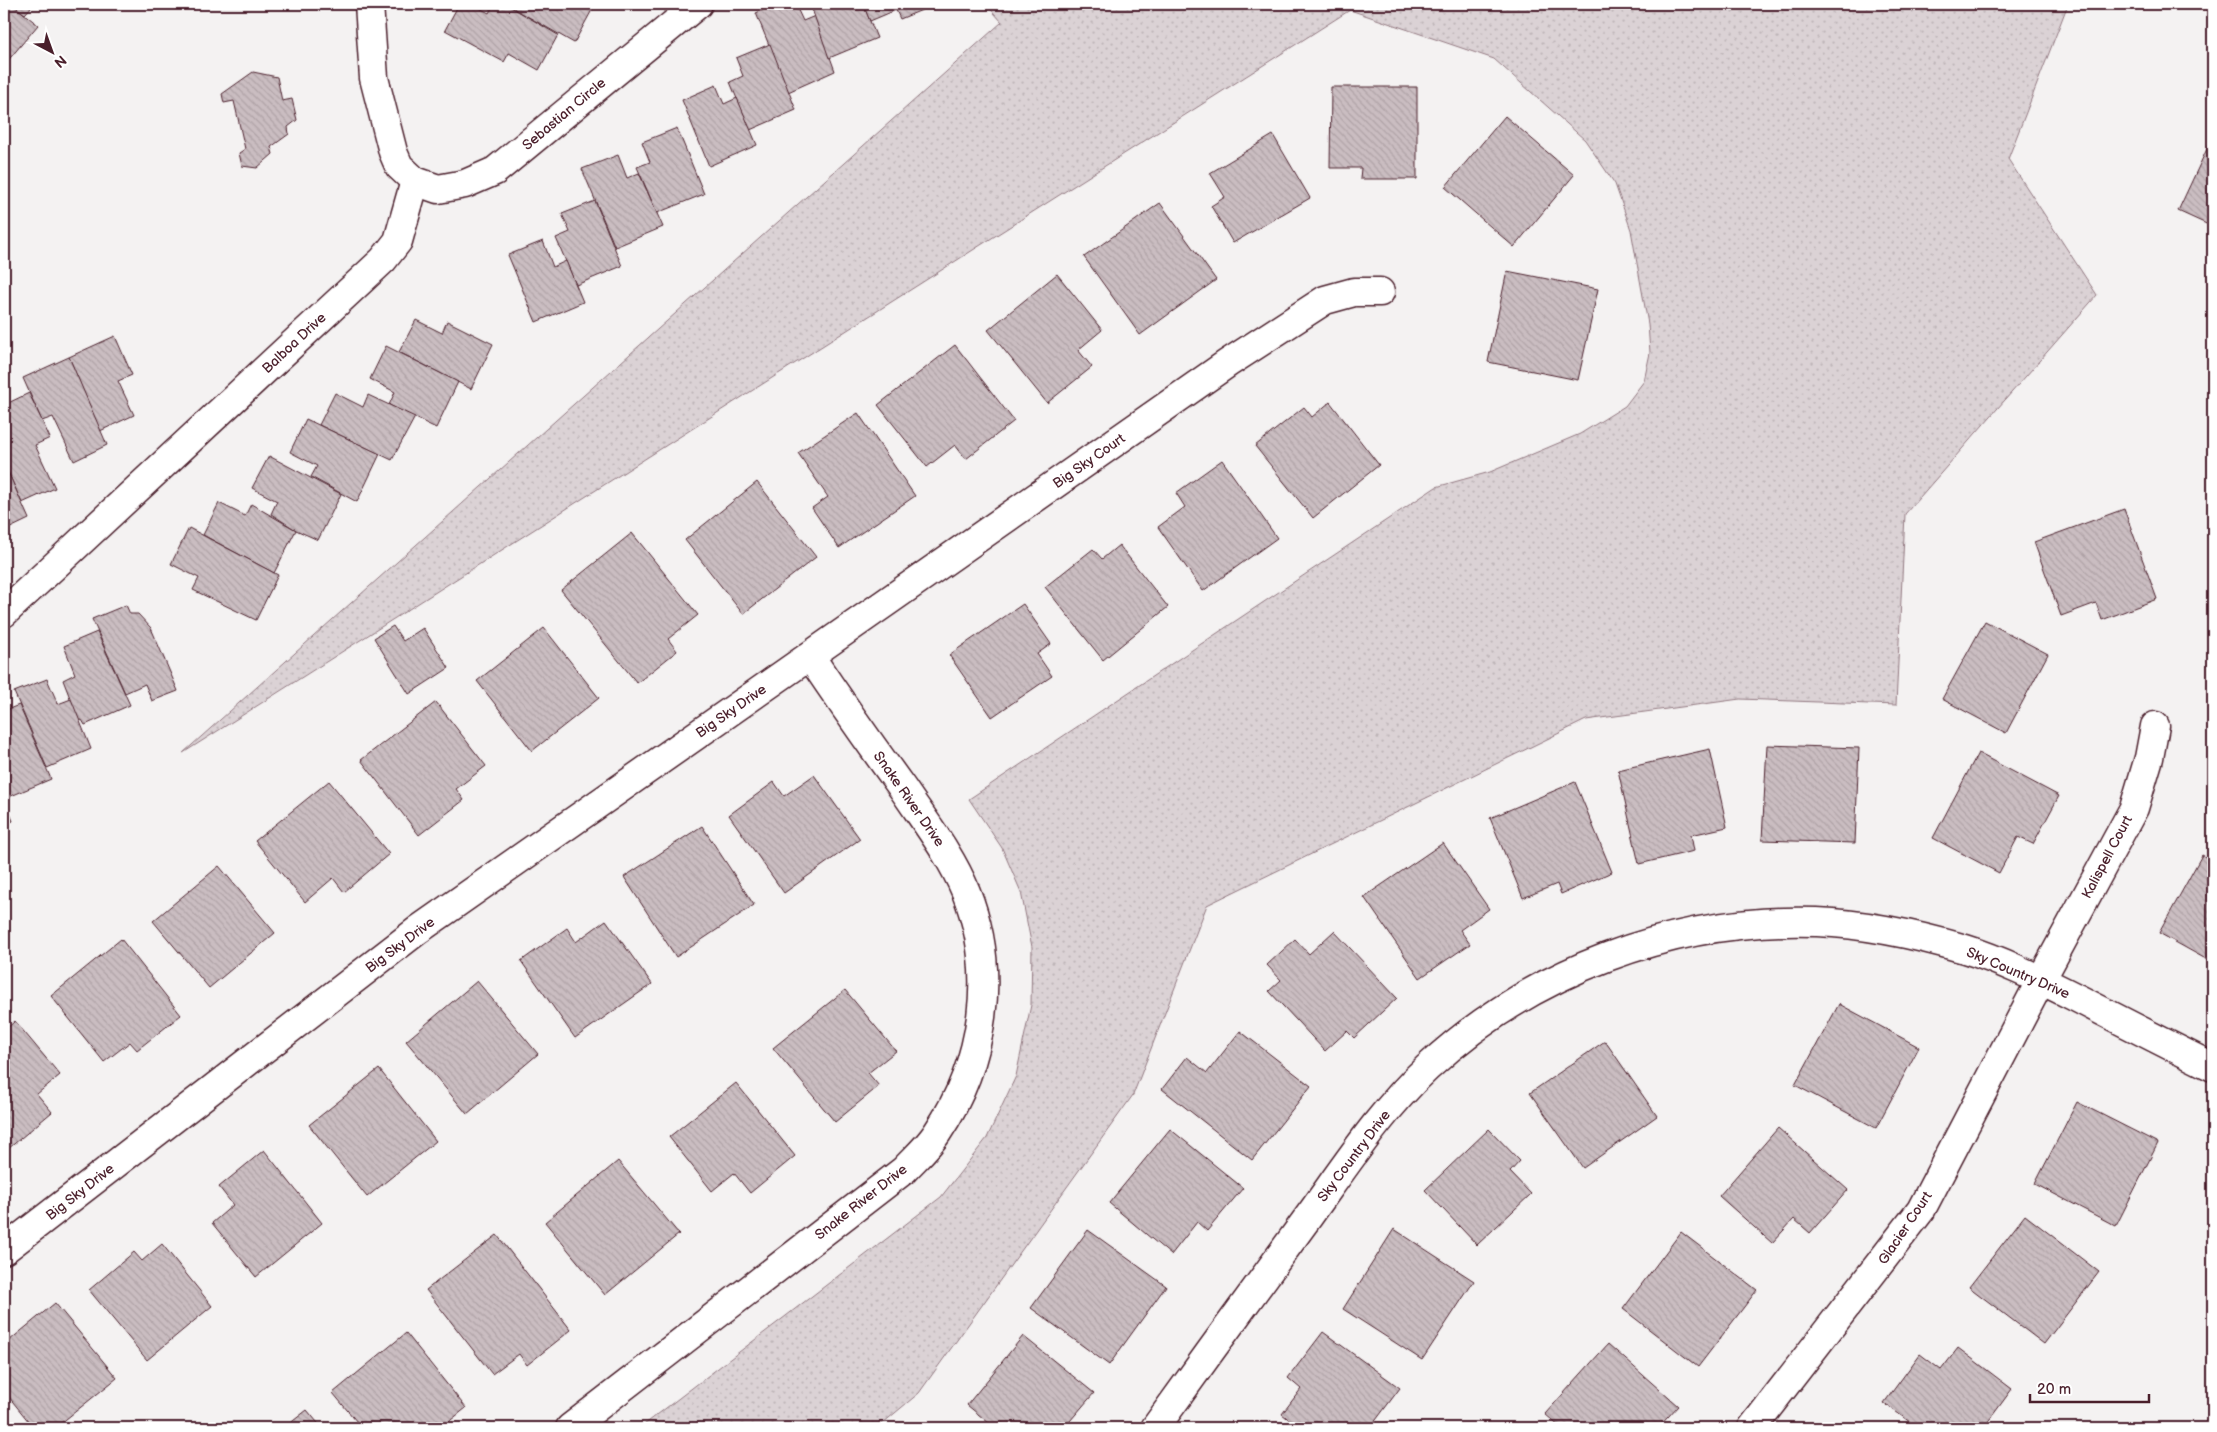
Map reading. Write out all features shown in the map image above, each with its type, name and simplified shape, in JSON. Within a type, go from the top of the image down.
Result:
[{"type":"street","points":[[369,4],[374,78],[393,152],[399,166],[415,182]]},
{"type":"street","name":"Sebastian Circle","points":[[415,182],[438,189],[465,184],[496,171],[698,4]]},
{"type":"street","name":"Balboa Drive","points":[[4,614],[383,260],[398,241],[415,182]]},
{"type":"street","name":"Big Sky Court","points":[[810,656],[1325,300],[1354,292],[1380,292]]},
{"type":"street","name":"Big Sky Drive","points":[[4,1250],[418,930],[810,656]]},
{"type":"street","name":"Snake River Drive","points":[[570,1428],[904,1170],[941,1126],[961,1092],[977,1047],[984,994],[981,943],[966,892],[944,849],[810,656]]},
{"type":"street","name":"Kalispell Court","points":[[2041,980],[2134,808],[2149,758],[2155,726]]},
{"type":"street","name":"Sky Country Drive","points":[[1155,1428],[1380,1118],[1428,1068],[1478,1026],[1536,989],[1601,959],[1665,938],[1738,925],[1816,922],[1890,930],[1968,950],[2041,980],[2213,1067]]},
{"type":"street","name":"Glacier Court","points":[[1752,1428],[1921,1210],[2041,980]]},
{"type":"shaded area","points":[[986,4],[2068,4],[2008,159],[2097,295],[1905,514],[1896,705],[1740,699],[1586,720],[1207,905],[1133,1095],[919,1393],[877,1428],[640,1428],[941,1197],[987,1138],[1016,1076],[1031,1005],[1032,947],[1021,892],[1002,848],[969,799],[1436,487],[1490,472],[1580,434],[1625,406],[1644,381],[1650,353],[1648,324],[1631,230],[1615,184],[1585,140],[1494,59],[1350,10],[183,753],[1002,22]]},
{"type":"building","points":[[4,4],[12,4],[38,25],[5,64]]},
{"type":"building","points":[[12,4],[34,4],[25,14]]},
{"type":"building","points":[[459,4],[472,4],[489,13],[494,4],[506,4],[558,35],[539,70],[509,53],[504,62],[445,30]]},
{"type":"building","points":[[506,4],[580,4],[592,10],[574,43]]},
{"type":"building","points":[[776,4],[795,4],[803,21],[815,16],[835,71],[788,92],[756,13]]},
{"type":"building","points":[[823,4],[863,4],[877,38],[829,58],[812,9]]},
{"type":"building","points":[[863,4],[919,4],[922,10],[900,19],[896,10],[870,21]]},
{"type":"building","points":[[770,44],[796,110],[750,130],[730,82],[743,76],[736,58]]},
{"type":"building","points":[[253,72],[277,77],[282,101],[292,99],[297,120],[288,127],[289,134],[271,147],[273,154],[257,168],[242,166],[239,153],[245,149],[234,101],[224,103],[222,94]]},
{"type":"building","points":[[716,85],[724,104],[737,98],[757,145],[709,166],[682,100]]},
{"type":"building","points":[[1331,87],[1417,87],[1417,179],[1360,179],[1361,168],[1330,168]]},
{"type":"building","points":[[1505,116],[1574,175],[1514,247],[1445,187]]},
{"type":"building","points":[[677,128],[704,194],[657,213],[637,167],[650,162],[642,142]]},
{"type":"building","points":[[1273,135],[1310,198],[1233,243],[1211,206],[1225,197],[1210,173]]},
{"type":"building","points":[[2213,136],[2213,227],[2178,211]]},
{"type":"building","points":[[618,155],[627,178],[639,173],[663,227],[615,247],[582,169]]},
{"type":"building","points":[[595,201],[622,266],[576,285],[556,238],[570,232],[562,214]]},
{"type":"building","points":[[1160,203],[1216,280],[1140,335],[1084,257]]},
{"type":"building","points":[[543,241],[553,267],[566,261],[583,302],[536,322],[508,255]]},
{"type":"building","points":[[1507,271],[1598,289],[1578,380],[1488,362]]},
{"type":"building","points":[[1057,274],[1102,330],[1078,350],[1092,367],[1047,403],[988,330]]},
{"type":"building","points":[[416,320],[442,333],[447,321],[493,344],[471,389],[399,352]]},
{"type":"building","points":[[115,336],[132,375],[118,381],[134,415],[100,431],[69,357]]},
{"type":"building","points":[[955,345],[1014,421],[966,459],[955,445],[927,467],[878,405]]},
{"type":"building","points":[[386,346],[458,382],[436,428],[389,405],[395,392],[370,379]]},
{"type":"building","points":[[69,357],[107,445],[74,461],[53,417],[42,421],[23,378]]},
{"type":"building","points":[[29,393],[50,438],[35,445],[55,488],[22,503],[4,463],[4,405]]},
{"type":"building","points":[[335,393],[363,407],[368,395],[415,417],[392,460],[319,425]]},
{"type":"building","points":[[1330,402],[1379,465],[1313,518],[1255,446],[1304,407],[1312,417]]},
{"type":"building","points":[[858,413],[915,496],[839,548],[812,508],[828,497],[798,453]]},
{"type":"building","points":[[306,419],[380,454],[357,502],[311,477],[317,466],[290,452]]},
{"type":"building","points":[[269,456],[341,494],[318,540],[296,530],[271,514],[277,501],[252,488]]},
{"type":"building","points":[[1222,460],[1277,538],[1203,591],[1158,527],[1185,507],[1176,493]]},
{"type":"building","points":[[4,463],[29,519],[4,531]]},
{"type":"building","points":[[757,482],[816,557],[743,614],[685,540]]},
{"type":"building","points":[[219,503],[245,516],[251,504],[296,530],[274,573],[203,535]]},
{"type":"building","points":[[2124,509],[2157,599],[2102,620],[2096,603],[2061,616],[2034,542]]},
{"type":"building","points":[[189,528],[278,575],[256,620],[193,590],[199,578],[171,564]]},
{"type":"building","points":[[632,533],[698,615],[668,639],[677,651],[637,683],[561,590]]},
{"type":"building","points":[[1119,545],[1168,607],[1103,660],[1045,587],[1093,549],[1102,559]]},
{"type":"building","points":[[1023,604],[1051,644],[1037,654],[1052,676],[992,717],[949,655]]},
{"type":"building","points":[[126,605],[130,614],[138,614],[151,628],[178,691],[152,701],[145,684],[125,693],[92,619]]},
{"type":"building","points":[[1985,621],[2048,654],[2006,733],[1942,699]]},
{"type":"building","points":[[393,626],[403,641],[423,628],[449,668],[409,694],[374,638]]},
{"type":"building","points":[[544,628],[599,698],[532,751],[477,681]]},
{"type":"building","points":[[97,632],[130,705],[85,725],[82,720],[79,721],[63,680],[75,674],[64,646]]},
{"type":"building","points":[[47,679],[58,704],[71,699],[91,749],[47,768],[14,692]]},
{"type":"building","points":[[436,702],[486,766],[456,789],[464,800],[419,835],[361,760]]},
{"type":"building","points":[[19,705],[51,779],[4,799],[4,711]]},
{"type":"building","points":[[1767,745],[1859,748],[1855,843],[1762,840]]},
{"type":"building","points":[[1710,749],[1727,827],[1691,835],[1694,851],[1639,864],[1618,770]]},
{"type":"building","points":[[1978,753],[2059,796],[2033,844],[2018,837],[1999,873],[1933,838]]},
{"type":"building","points":[[814,775],[860,839],[784,893],[729,815],[774,782],[784,796]]},
{"type":"building","points":[[329,781],[389,854],[344,892],[333,878],[305,902],[255,841]]},
{"type":"building","points":[[1575,782],[1612,872],[1561,894],[1557,884],[1523,898],[1490,818]]},
{"type":"building","points":[[4,799],[13,821],[4,825]]},
{"type":"building","points":[[702,826],[754,905],[676,957],[624,877]]},
{"type":"building","points":[[1443,843],[1489,909],[1460,930],[1470,944],[1420,978],[1364,897]]},
{"type":"building","points":[[2202,855],[2213,861],[2213,963],[2159,933]]},
{"type":"building","points":[[219,866],[275,933],[209,988],[153,921]]},
{"type":"building","points":[[606,920],[652,984],[575,1038],[521,961],[567,928],[576,942]]},
{"type":"building","points":[[1334,931],[1397,998],[1354,1038],[1347,1031],[1325,1051],[1269,991],[1281,980],[1267,965],[1295,939],[1309,954]]},
{"type":"building","points":[[121,939],[181,1015],[137,1050],[130,1042],[104,1062],[51,996]]},
{"type":"building","points":[[477,981],[538,1054],[467,1114],[406,1041]]},
{"type":"building","points":[[845,990],[896,1051],[868,1073],[879,1086],[835,1122],[773,1048]]},
{"type":"building","points":[[1839,1004],[1919,1047],[1876,1128],[1795,1085]]},
{"type":"building","points":[[15,1021],[60,1075],[37,1094],[52,1112],[8,1149],[4,1143],[4,1031]]},
{"type":"building","points":[[1240,1031],[1311,1086],[1252,1160],[1162,1089],[1187,1057],[1207,1073]]},
{"type":"building","points":[[1605,1041],[1657,1116],[1583,1168],[1530,1093]]},
{"type":"building","points":[[379,1069],[436,1141],[367,1197],[309,1125]]},
{"type":"building","points":[[736,1083],[795,1156],[750,1193],[734,1173],[712,1191],[669,1137]]},
{"type":"building","points":[[2077,1102],[2158,1143],[2116,1226],[2035,1184]]},
{"type":"building","points":[[1778,1128],[1848,1190],[1810,1233],[1794,1219],[1772,1243],[1719,1196]]},
{"type":"building","points":[[1170,1129],[1243,1188],[1207,1231],[1197,1222],[1171,1255],[1109,1203]]},
{"type":"building","points":[[1489,1129],[1520,1161],[1510,1172],[1531,1194],[1477,1245],[1425,1190]]},
{"type":"building","points":[[264,1150],[322,1223],[256,1277],[212,1223],[233,1205],[219,1187]]},
{"type":"building","points":[[618,1161],[679,1234],[605,1295],[545,1222]]},
{"type":"building","points":[[2025,1215],[2099,1272],[2044,1344],[1969,1287]]},
{"type":"building","points":[[1394,1229],[1474,1281],[1422,1360],[1343,1309]]},
{"type":"building","points":[[1088,1230],[1166,1286],[1109,1365],[1031,1308]]},
{"type":"building","points":[[1681,1232],[1757,1290],[1698,1367],[1623,1309]]},
{"type":"building","points":[[497,1235],[571,1330],[527,1365],[519,1354],[492,1374],[426,1290]]},
{"type":"building","points":[[162,1244],[212,1306],[147,1360],[89,1290],[134,1252],[142,1261]]},
{"type":"building","points":[[55,1303],[117,1378],[55,1428],[34,1428],[4,1391],[4,1345]]},
{"type":"building","points":[[1323,1332],[1400,1388],[1370,1428],[1300,1428],[1282,1414],[1301,1389],[1288,1378]]},
{"type":"building","points":[[406,1333],[466,1408],[441,1428],[362,1428],[333,1393]]},
{"type":"building","points":[[1023,1336],[1094,1393],[1064,1428],[995,1428],[967,1405]]},
{"type":"building","points":[[1608,1344],[1678,1406],[1658,1428],[1561,1428],[1545,1414]]},
{"type":"building","points":[[1958,1348],[2012,1389],[1987,1423],[1994,1428],[1918,1428],[1884,1403],[1920,1354],[1941,1370]]},
{"type":"building","points":[[307,1410],[322,1428],[284,1428]]}]
